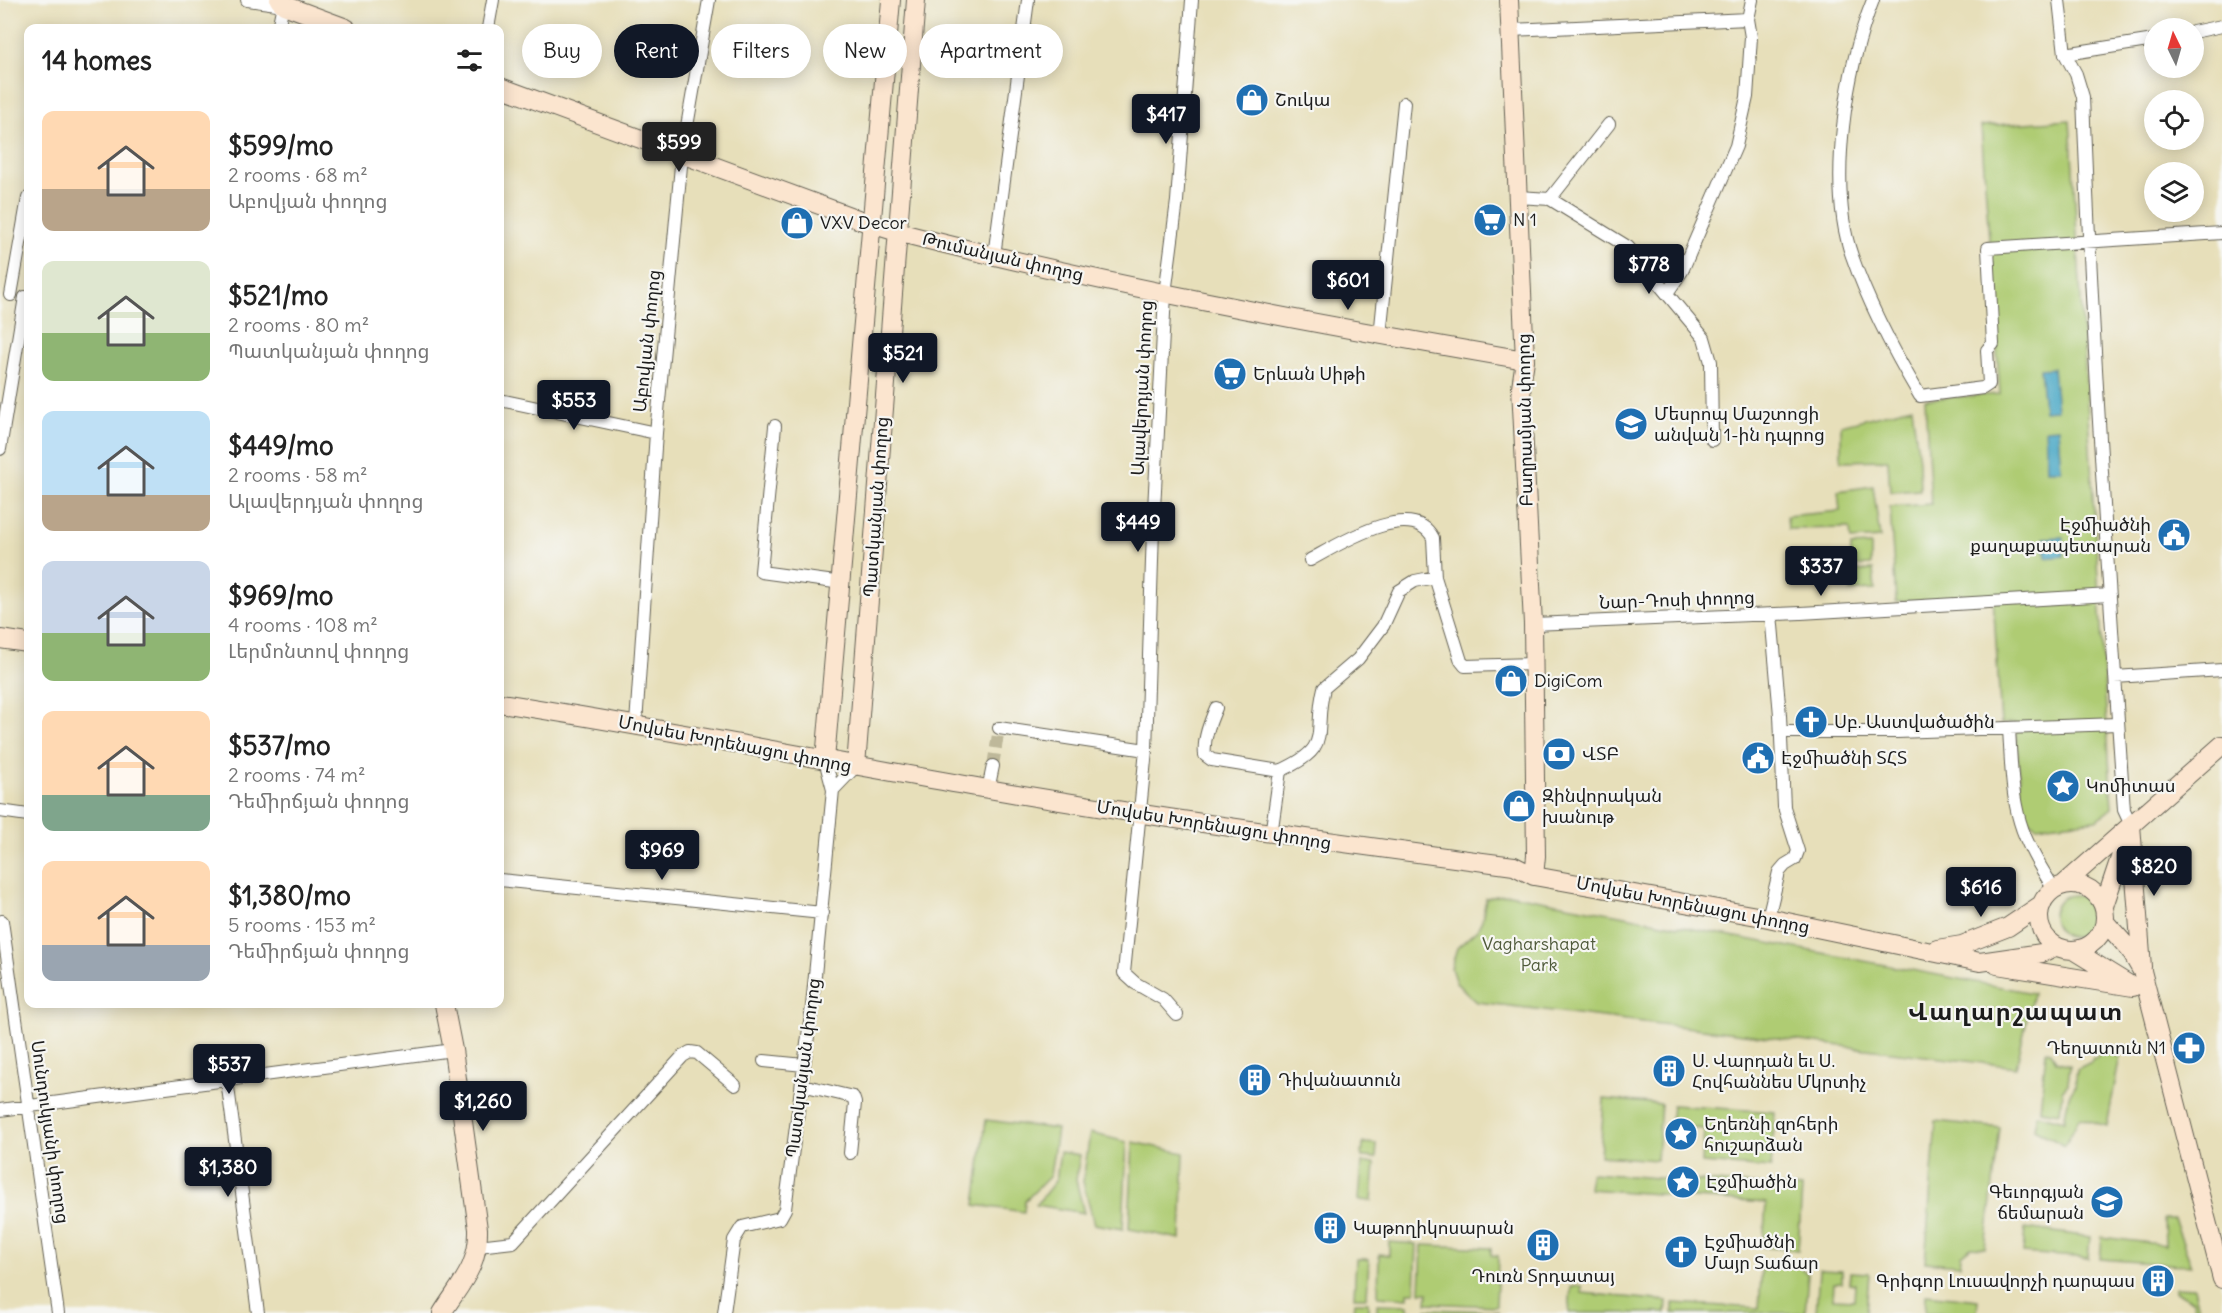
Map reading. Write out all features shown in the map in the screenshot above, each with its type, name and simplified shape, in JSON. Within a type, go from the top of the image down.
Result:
[{"type":"main road","name":"Պատկանյան փողոց","points":[[825,760],[891,0]]},
{"type":"main road","name":"Պատկանյան փողոց","points":[[856,766],[916,0]]},
{"type":"main road","name":"Բաղրամյան փողոց","points":[[1509,0],[1525,360],[1521,387],[1533,624],[1536,856],[1534,876]]},
{"type":"main road","points":[[282,2],[336,24]]},
{"type":"main road","name":"Թումանյան փողոց","points":[[504,88],[871,225],[897,232],[1165,294],[1380,336],[1525,360]]},
{"type":"main road","points":[[0,639],[24,642]]},
{"type":"main road","name":"Մովսես Խորենացու փողոց","points":[[504,704],[636,724],[988,789],[1271,835],[1514,866],[1534,876],[1768,918],[1980,962],[2065,948]]},
{"type":"main road","points":[[2150,1002],[2133,987],[2049,940],[2040,923],[2042,904],[2222,745]]},
{"type":"main road","points":[[2065,948],[2085,947],[2101,933],[2104,914],[2130,825]]},
{"type":"main road","points":[[2130,825],[2142,971],[2222,1279]]},
{"type":"main road","points":[[2059,887],[2073,884],[2092,890],[2099,897],[2104,914],[2142,971]]},
{"type":"main road","name":"Մովսես Խորենացու փողոց","points":[[1928,951],[1962,945],[2008,927],[2042,904]]},
{"type":"main road","points":[[1980,962],[2133,987]]},
{"type":"main road","points":[[442,1313],[475,1261],[478,1246],[478,1229],[453,1050],[445,1008]]},
{"type":"street","points":[[248,0],[282,2],[279,24]]},
{"type":"street","points":[[489,24],[493,0]]},
{"type":"street","name":"Աբովյան փողոց","points":[[636,724],[656,433],[682,155],[709,0]]},
{"type":"street","points":[[994,256],[1028,0]]},
{"type":"street","name":"Ալավերդյան փողոց","points":[[1177,1015],[1163,999],[1135,983],[1124,973],[1142,814],[1165,294],[1177,201],[1192,0]]},
{"type":"street","points":[[1667,293],[1686,262],[1736,146],[1747,97],[1751,38],[1748,19],[1752,0]]},
{"type":"street","points":[[1873,0],[1863,24],[1848,90],[1842,147],[1841,208],[1851,255],[1894,351],[1920,396],[1987,387],[1988,350],[1993,344],[1988,248],[2222,233]]},
{"type":"street","points":[[2059,0],[2065,54],[2076,74],[2083,97],[2088,242],[2118,724],[2124,810],[2130,825]]},
{"type":"street","points":[[1510,30],[1748,19]]},
{"type":"street","points":[[2204,30],[2222,26]]},
{"type":"street","points":[[2065,54],[2144,42]]},
{"type":"street","points":[[1380,336],[1404,104]]},
{"type":"street","points":[[1550,200],[1608,124]]},
{"type":"street","points":[[1518,197],[1550,200],[1628,247],[1704,338],[1712,362],[1712,440]]},
{"type":"street","points":[[24,215],[5,294],[24,297]]},
{"type":"street","points":[[0,449],[24,314]]},
{"type":"street","points":[[504,401],[656,433]]},
{"type":"street","points":[[775,426],[761,572],[842,583]]},
{"type":"street","points":[[1310,560],[1366,531],[1400,522],[1418,523],[1433,538],[1435,577],[1461,662],[1465,666],[1533,664]]},
{"type":"street","points":[[1216,708],[1204,747],[1205,755],[1212,760],[1280,771],[1299,762],[1310,754],[1318,743],[1324,688],[1365,650],[1383,626],[1399,591],[1414,581],[1435,577]]},
{"type":"street","name":"Նար-Դոսի փողոց","points":[[1533,624],[1772,614],[2110,595]]},
{"type":"street","points":[[1768,918],[1779,872],[1795,859],[1798,851],[1784,807],[1772,614]]},
{"type":"street","points":[[2115,677],[2222,670]]},
{"type":"street","points":[[1781,732],[2009,729],[2118,724]]},
{"type":"street","points":[[999,728],[1146,750]]},
{"type":"street","points":[[2009,729],[2020,822],[2033,853],[2059,887]]},
{"type":"street","name":"Պատկանյան փողոց","points":[[724,1313],[734,1240],[742,1227],[780,1218],[785,1209],[822,913],[833,790],[825,760]]},
{"type":"street","points":[[833,790],[856,766]]},
{"type":"street","points":[[988,789],[993,766]]},
{"type":"street","points":[[1271,835],[1280,771]]},
{"type":"street","points":[[0,811],[24,814]]},
{"type":"street","points":[[504,880],[822,913]]},
{"type":"street","name":"Սունդուկյանի փողոց","points":[[2,921],[4,975],[28,1106],[58,1313]]},
{"type":"street","points":[[0,1110],[453,1050]]},
{"type":"street","points":[[478,1246],[513,1242],[675,1064],[690,1052],[697,1053],[735,1085]]},
{"type":"street","points":[[764,1061],[804,1065]]},
{"type":"street","points":[[227,1080],[258,1313]]},
{"type":"street","points":[[802,1085],[853,1097],[855,1102],[850,1153]]},
{"type":"green space","points":[[2070,120],[2112,808],[2097,820],[2036,826],[2023,814],[2015,723],[2001,724],[1993,596],[1896,602],[1890,507],[1931,504],[1925,399],[2000,394],[1981,126]]},
{"type":"green space","points":[[1912,407],[1920,490],[1890,492],[1888,460],[1841,461],[1841,425]]},
{"type":"green space","points":[[1873,486],[1880,538],[1851,540],[1850,528],[1788,529],[1787,516],[1840,511],[1838,491]]},
{"type":"green space","points":[[1871,545],[1871,565],[1851,566],[1851,546]]},
{"type":"green space","points":[[1873,570],[1875,590],[1851,591],[1850,572]]},
{"type":"green space","name":"Vagharshapat Park","points":[[1509,894],[2033,993],[2016,1067],[1477,1002],[1456,983],[1451,968],[1457,948],[1477,930],[1482,920],[1486,898]]},
{"type":"green space","points":[[2074,895],[2089,901],[2095,916],[2089,931],[2074,937],[2059,931],[2053,916],[2059,901]]},
{"type":"green space","points":[[2046,1051],[2051,1052],[2056,1061],[2070,1065],[2068,1084],[2062,1091],[2060,1113],[2040,1110]]},
{"type":"green space","points":[[2099,1052],[2120,1056],[2107,1126],[2079,1118],[2065,1146],[2034,1129],[2037,1114],[2064,1121],[2069,1095],[2075,1086],[2077,1069],[2091,1062],[2093,1058],[2097,1058]]},
{"type":"green space","points":[[1604,1099],[1661,1104],[1657,1160],[1600,1156]]},
{"type":"green space","points":[[1672,1105],[1775,1112],[1771,1168],[1702,1163],[1704,1129],[1670,1126]]},
{"type":"green space","points":[[986,1120],[1057,1129],[1050,1176],[1025,1201],[1024,1212],[975,1205]]},
{"type":"green space","points":[[1936,1121],[2000,1128],[1985,1248],[1971,1247],[1961,1255],[1960,1265],[1925,1262]]},
{"type":"green space","points":[[1090,1133],[1127,1142],[1123,1229],[1094,1224],[1083,1182]]},
{"type":"green space","points":[[1133,1142],[1184,1153],[1181,1239],[1129,1229]]},
{"type":"green space","points":[[1363,1143],[1377,1144],[1376,1158],[1362,1157]]},
{"type":"green space","points":[[1060,1152],[1080,1155],[1076,1180],[1084,1213],[1036,1205],[1056,1180]]},
{"type":"green space","points":[[1362,1163],[1375,1163],[1372,1201],[1359,1200]]},
{"type":"green space","points":[[1591,1173],[1671,1179],[1670,1195],[1589,1189]]},
{"type":"green space","points":[[1684,1180],[1802,1188],[1798,1250],[1763,1247],[1766,1203],[1682,1197]]},
{"type":"green space","points":[[2164,1219],[2174,1219],[2192,1266],[2100,1259],[2102,1237],[2165,1245]]},
{"type":"green space","points":[[2025,1228],[2090,1237],[2088,1258],[2023,1253]]},
{"type":"green space","points":[[1389,1242],[1417,1244],[1415,1292],[1408,1292],[1408,1298],[1378,1296],[1379,1254],[1389,1255]]},
{"type":"green space","points":[[1422,1245],[1491,1248],[1491,1255],[1498,1256],[1496,1306],[1427,1303],[1428,1292],[1420,1292]]},
{"type":"green space","points":[[1356,1259],[1369,1259],[1367,1297],[1354,1297]]},
{"type":"green space","points":[[1762,1263],[1800,1266],[1808,1274],[1805,1313],[1673,1313],[1673,1303],[1759,1308]]},
{"type":"green space","points":[[1819,1270],[1842,1271],[1842,1283],[1834,1283],[1833,1299],[1854,1300],[1855,1284],[1849,1283],[1850,1272],[1869,1273],[1866,1313],[1816,1313]]},
{"type":"green space","points":[[1582,1286],[1582,1293],[1667,1301],[1666,1313],[1569,1313],[1571,1287]]},
{"type":"green space","points":[[2175,1287],[2194,1288],[2200,1313],[2194,1313],[2194,1301],[2175,1291]]},
{"type":"green space","points":[[1926,1294],[1978,1300],[1977,1313],[1925,1313]]},
{"type":"green space","points":[[1355,1302],[1368,1302],[1368,1313],[1354,1313]]},
{"type":"green space","points":[[1377,1304],[1408,1305],[1408,1310],[1413,1313],[1377,1313]]},
{"type":"green space","points":[[1427,1309],[1497,1311],[1497,1313],[1420,1313],[1426,1312]]},
{"type":"water","points":[[2053,368],[2057,410],[2044,411],[2040,369]]},
{"type":"water","points":[[2058,428],[2061,470],[2047,470],[2045,429]]},
{"type":"water","points":[[2063,537],[2064,556],[2046,558],[2044,538]]},
{"type":"tunnel","points":[[993,766],[999,728]]},
{"type":"place","name":"Շուկա","points":[[1252,100]]},
{"type":"place","name":"N 1","points":[[1490,220]]},
{"type":"place","name":"VXV Decor","points":[[797,223]]},
{"type":"place","name":"Երևան Սիթի","points":[[1230,374]]},
{"type":"place","name":"Մեսրոպ Մաշտոցի անվան 1-ին դպրոց","points":[[1631,424]]},
{"type":"place","name":"Էջմիածնի քաղաքապետարան","points":[[2174,535]]},
{"type":"place","name":"DigiCom","points":[[1511,681]]},
{"type":"place","name":"Սբ. Աստվածածին","points":[[1811,722]]},
{"type":"place","name":"ՎՏԲ","points":[[1559,754]]},
{"type":"place","name":"Էջմիածնի ՏՀՏ","points":[[1758,758]]},
{"type":"place","name":"Կոմիտաս","points":[[2063,786]]},
{"type":"place","name":"Զինվորական խանութ","points":[[1519,806]]},
{"type":"place","name":"Դեղատուն N1","points":[[2189,1048]]},
{"type":"place","name":"Ս. Վարդան եւ Ս. Հովհաննես Մկրտիչ","points":[[1669,1071]]},
{"type":"place","name":"Դիվանատուն","points":[[1255,1080]]},
{"type":"place","name":"Եղեռնի զոհերի հուշարձան","points":[[1681,1134]]},
{"type":"place","name":"Էջմիածին","points":[[1683,1182]]},
{"type":"place","name":"Գեւորգյան ճեմարան","points":[[2107,1202]]},
{"type":"place","name":"Կաթողիկոսարան","points":[[1330,1228]]},
{"type":"place","name":"Դուռն Տրդատայ","points":[[1543,1245]]},
{"type":"place","name":"Էջմիածնի Մայր Տաճար","points":[[1681,1252]]},
{"type":"place","name":"Գրիգոր Լուսավորչի դարպաս","points":[[2158,1281]]},
{"type":"district","name":"Վաղարշապատ","points":[[2016,1012]]}]
